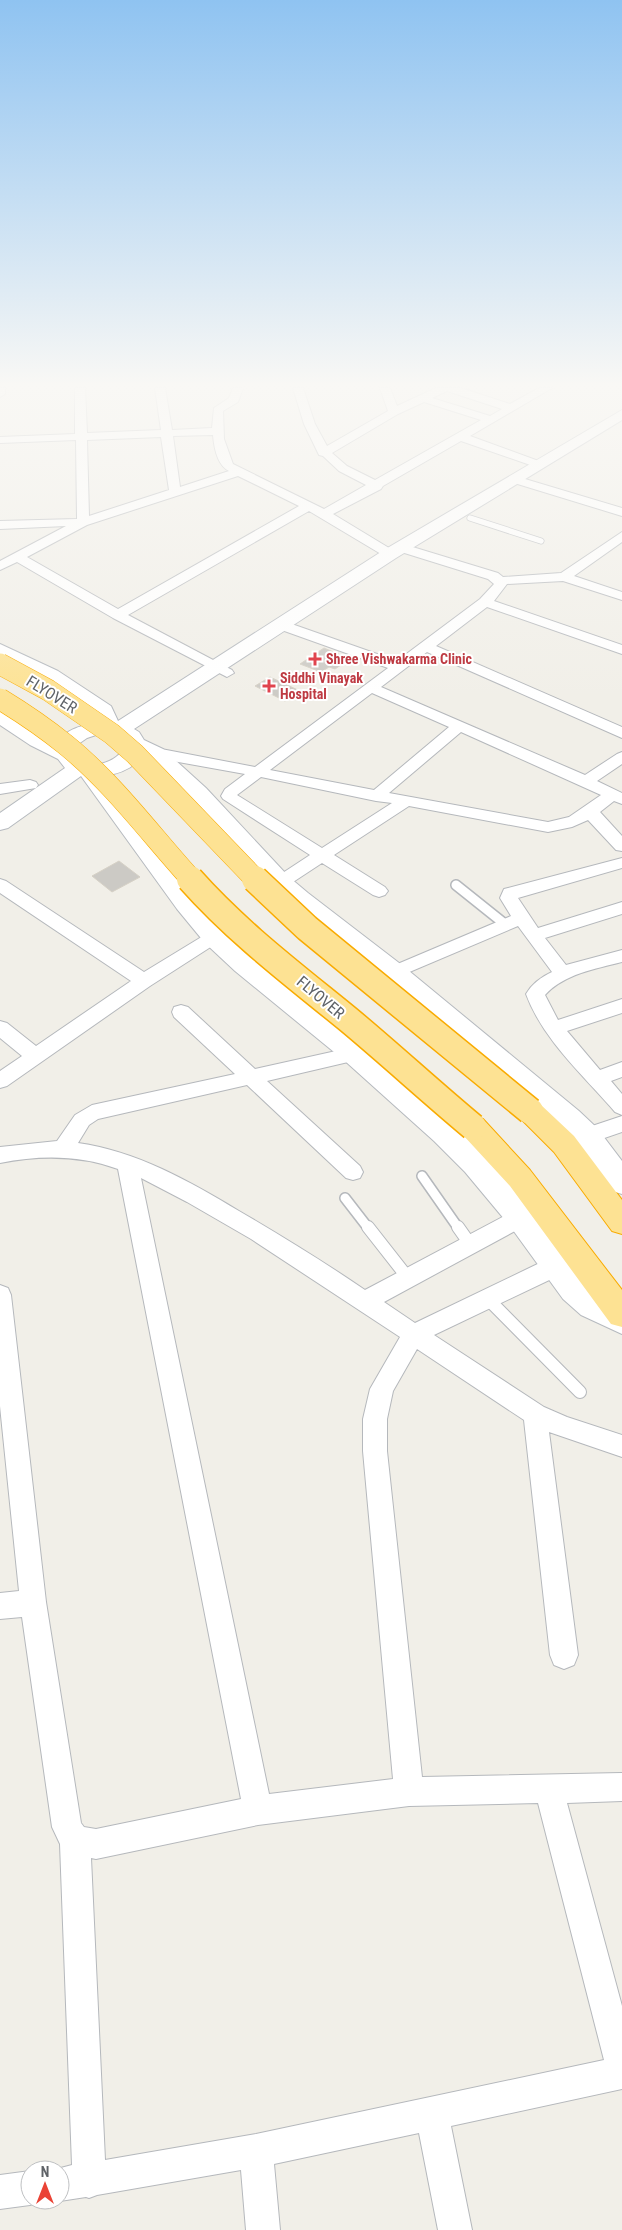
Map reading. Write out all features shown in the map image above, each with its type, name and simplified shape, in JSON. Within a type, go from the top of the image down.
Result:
[{"type":"highway","name":"FLYOVER","points":[[0,664],[48,690],[112,734],[170,790],[266,891],[307,928],[530,1111],[564,1144],[622,1222]]},
{"type":"highway","name":"FLYOVER","points":[[0,699],[47,729],[85,760],[110,784],[207,898],[234,925],[381,1047],[433,1095],[473,1127],[520,1178],[622,1314]]},
{"type":"main road","points":[[504,492],[402,551],[221,670],[131,739],[88,730],[77,734],[69,740],[65,747],[184,904],[214,937],[244,965],[354,1054],[450,1139],[475,1164],[520,1218],[574,1290],[592,1306],[622,1320]]},
{"type":"main road","points":[[287,627],[402,551],[470,518],[507,492]]},
{"type":"main road","points":[[0,650],[51,675],[104,710],[131,739],[240,836],[281,882],[329,923],[394,972],[548,1099],[586,1136],[622,1183]]},
{"type":"main road","points":[[0,716],[37,741],[75,762],[106,769],[126,762],[136,751],[131,739]]},
{"type":"main road","points":[[0,806],[30,785],[75,762]]},
{"type":"main road","points":[[0,823],[75,762]]},
{"type":"street","points":[[82,492],[83,522]]},
{"type":"street","points":[[0,566],[83,522],[175,492]]},
{"type":"street","points":[[282,492],[402,551],[493,576],[500,581],[564,578],[622,596]]},
{"type":"street","points":[[324,514],[366,492]]},
{"type":"street","points":[[555,492],[622,512]]},
{"type":"street","points":[[118,615],[309,506]]},
{"type":"street","points":[[0,525],[83,522]]},
{"type":"street","points":[[564,578],[622,536]]},
{"type":"street","points":[[16,556],[118,615],[221,670]]},
{"type":"street","points":[[379,891],[320,856],[229,796],[231,792],[397,666],[485,602],[501,584],[500,581]]},
{"type":"street","points":[[485,602],[622,650]]},
{"type":"street","points":[[287,627],[397,666]]},
{"type":"street","points":[[425,646],[622,733]]},
{"type":"street","points":[[370,687],[586,781],[617,797]]},
{"type":"street","points":[[376,796],[459,726]]},
{"type":"street","points":[[131,739],[259,772],[404,802],[548,827],[565,825],[591,813],[617,797]]},
{"type":"street","points":[[586,781],[622,757]]},
{"type":"street","points":[[0,789],[30,785]]},
{"type":"street","points":[[281,882],[404,802]]},
{"type":"street","points":[[591,813],[622,846]]},
{"type":"street","points":[[563,974],[534,935],[513,922],[509,898],[510,893],[622,863]]},
{"type":"street","points":[[0,885],[144,981]]},
{"type":"street","points":[[534,935],[622,908]]},
{"type":"street","points":[[394,972],[513,922]]},
{"type":"street","points":[[0,1081],[144,981],[214,937]]},
{"type":"street","points":[[622,956],[563,974],[542,985],[535,994],[542,1011],[555,1028],[622,1107]]},
{"type":"street","points":[[555,1028],[622,1006]]},
{"type":"street","points":[[182,1012],[353,1172]]},
{"type":"street","points":[[0,1028],[36,1056]]},
{"type":"street","points":[[64,1149],[82,1120],[92,1113],[354,1054]]},
{"type":"street","points":[[598,1078],[622,1069]]},
{"type":"street","points":[[586,1136],[622,1124]]},
{"type":"street","points":[[0,1155],[21,1151],[64,1149],[91,1154],[128,1164],[195,1195],[317,1268],[534,1413],[580,1432],[622,1446]]},
{"type":"street","points":[[128,1164],[258,1810]]},
{"type":"street","points":[[365,1301],[520,1218]]},
{"type":"street","points":[[409,1792],[376,1461],[375,1419],[382,1389],[414,1334],[556,1266]]},
{"type":"street","points":[[0,1296],[33,1602],[67,1827],[75,1841],[75,2183],[256,2151],[622,2073]]},
{"type":"street","points":[[534,1413],[564,1655]]},
{"type":"street","points":[[0,1606],[33,1602]]},
{"type":"street","points":[[75,1841],[96,1844],[258,1810],[409,1792],[622,1787]]},
{"type":"street","points":[[549,1789],[622,2066]]},
{"type":"street","points":[[432,2113],[455,2230]]},
{"type":"street","points":[[256,2151],[263,2230]]},
{"type":"street","points":[[0,2192],[20,2189]]},
{"type":"lane","points":[[470,518],[541,540]]},
{"type":"lane","points":[[456,884],[513,922]]},
{"type":"lane","points":[[422,1176],[470,1244]]},
{"type":"lane","points":[[345,1198],[408,1278]]},
{"type":"lane","points":[[487,1298],[580,1392]]},
{"type":"building","points":[[324,648],[350,659],[335,669],[329,667],[321,672],[300,664]]},
{"type":"building","points":[[270,677],[300,691],[285,701],[255,686]]},
{"type":"building","points":[[119,861],[140,877],[112,892],[92,876]]},
{"type":"place","name":"Shree Vishwakarma Clinic","points":[[315,659]]},
{"type":"place","name":"Siddhi Vinayak Hospital","points":[[269,686]]}]
